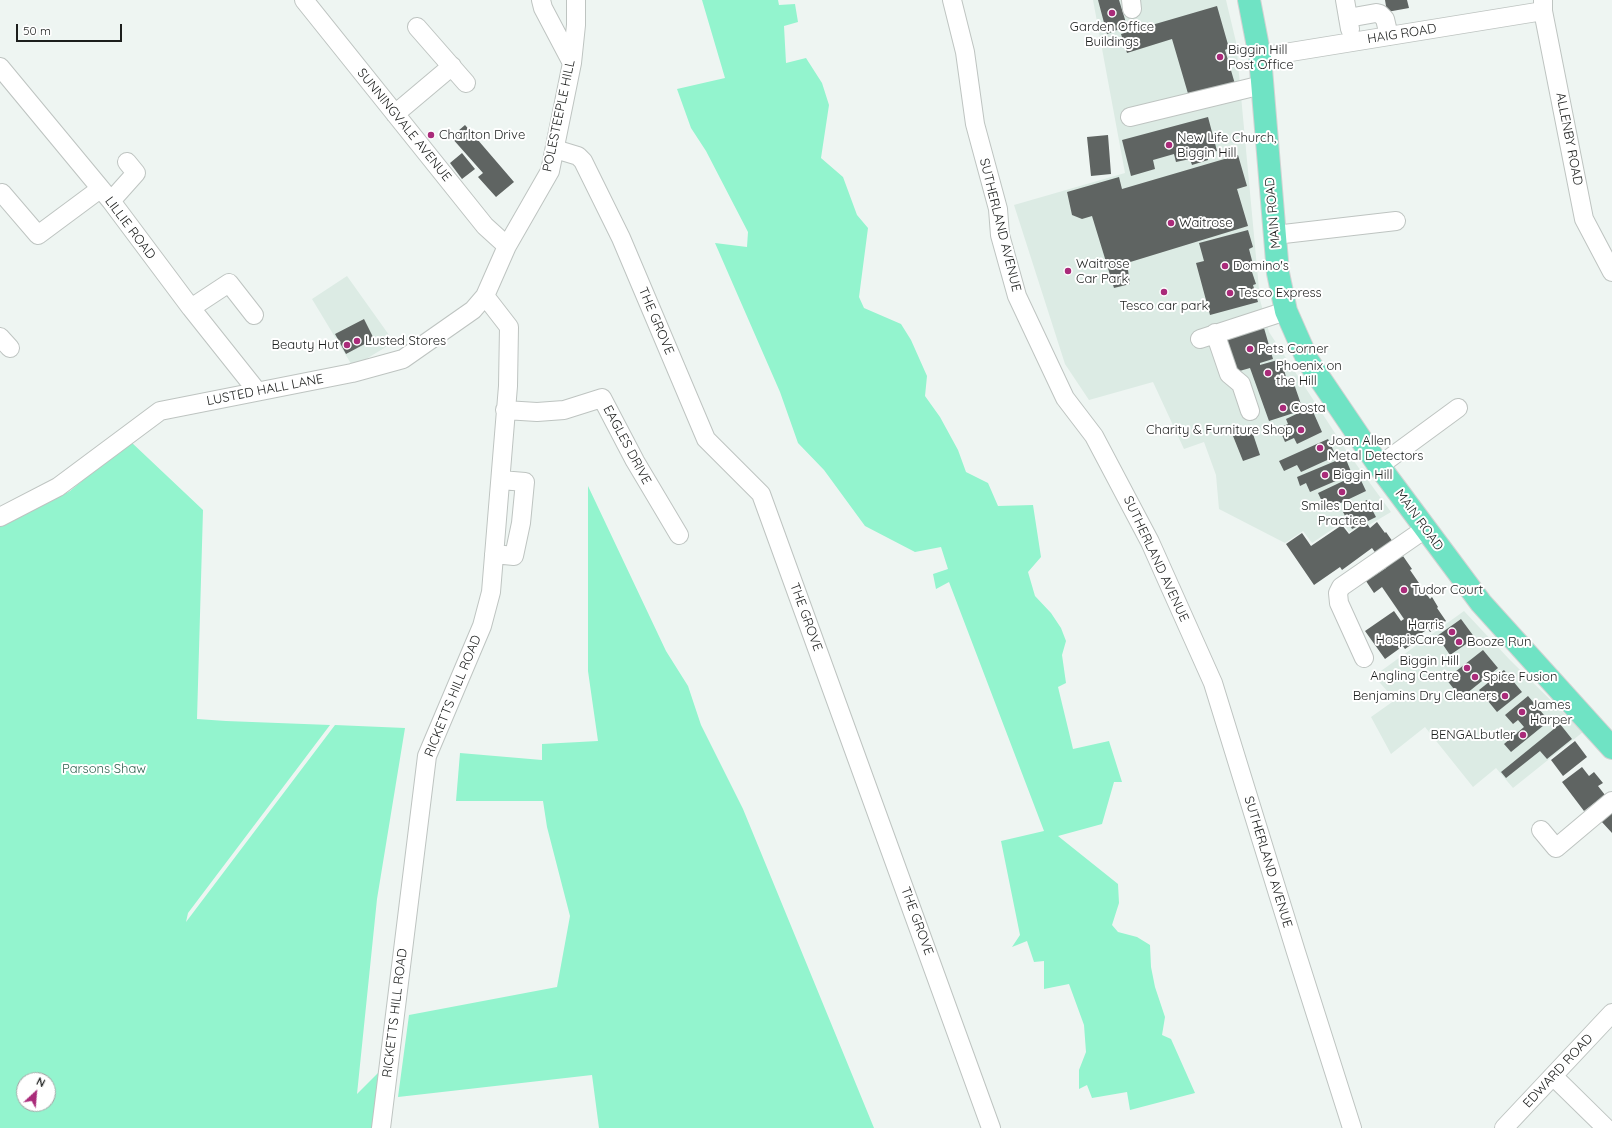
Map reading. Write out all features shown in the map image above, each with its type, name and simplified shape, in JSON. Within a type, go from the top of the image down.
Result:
[{"type":"main road","name":"MAIN ROAD","points":[[1249,0],[1260,57],[1278,273],[1286,312],[1308,361],[1379,466],[1481,604],[1612,748]]},
{"type":"street","name":"SUNNINGVALE AVENUE","points":[[304,0],[485,226],[507,246]]},
{"type":"street","points":[[541,0],[543,8],[572,63]]},
{"type":"street","name":"POLESTEEPLE HILL","points":[[507,246],[550,171],[572,63],[576,25],[576,0]]},
{"type":"street","name":"SUTHERLAND AVENUE","points":[[952,0],[965,52],[975,124],[998,209],[1000,235],[1017,296],[1065,398],[1094,436],[1150,542],[1213,683],[1352,1128]]},
{"type":"street","points":[[1345,0],[1352,42]]},
{"type":"street","name":"HAIG ROAD","points":[[1260,57],[1389,36],[1543,6]]},
{"type":"street","name":"ALLENBY ROAD","points":[[1543,6],[1584,219],[1612,272]]},
{"type":"street","points":[[1348,18],[1376,13],[1380,14],[1385,19],[1389,36]]},
{"type":"street","points":[[417,27],[466,83]]},
{"type":"street","points":[[395,114],[452,66]]},
{"type":"street","name":"LILLIE ROAD","points":[[0,67],[106,195],[191,308],[257,391]]},
{"type":"street","points":[[1130,117],[1262,85]]},
{"type":"street","name":"THE GROVE","points":[[555,149],[578,156],[583,161],[621,238],[706,439],[761,494],[923,937],[991,1128]]},
{"type":"street","points":[[2,193],[38,235],[106,195],[136,173],[127,162]]},
{"type":"street","points":[[1275,235],[1396,221]]},
{"type":"street","name":"LUSTED HALL LANE","points":[[0,517],[58,487],[160,411],[352,373],[403,359],[473,310],[485,296],[507,246]]},
{"type":"street","points":[[191,308],[229,282],[254,316]]},
{"type":"street","name":"RICKETTS HILL ROAD","points":[[378,1126],[428,756],[482,626],[491,592],[508,386],[509,327],[485,296]]},
{"type":"street","points":[[1250,411],[1241,384],[1228,374],[1208,336],[1286,312]]},
{"type":"street","name":"EAGLES DRIVE","points":[[505,410],[538,412],[564,410],[602,398],[635,461],[679,535]]},
{"type":"street","points":[[1379,466],[1458,408]]},
{"type":"street","points":[[494,554],[514,556],[521,523],[525,482],[501,480]]},
{"type":"street","points":[[1364,658],[1339,603],[1338,593],[1341,587],[1425,529]]},
{"type":"street","points":[[1541,830],[1556,848],[1612,802]]},
{"type":"street","name":"EDWARD ROAD","points":[[1504,1128],[1612,1013]]},
{"type":"street","points":[[1553,1076],[1606,1128]]},
{"type":"shaded area","points":[[1093,0],[1226,0],[1236,42],[1260,300],[1269,332],[1348,453],[1391,512],[1369,525],[1366,522],[1349,532],[1343,522],[1312,543],[1303,531],[1285,543],[1219,509],[1216,475],[1204,442],[1184,449],[1153,382],[1089,400],[1065,364],[1014,205],[1125,173]]},
{"type":"shaded area","points":[[347,276],[394,342],[353,367],[312,299]]},
{"type":"shaded area","points":[[1464,611],[1510,660],[1583,732],[1513,788],[1496,768],[1473,787],[1425,727],[1391,754],[1371,717],[1395,700],[1374,676]]},
{"type":"green space","points":[[702,0],[778,0],[779,5],[795,4],[798,22],[784,26],[786,63],[806,58],[822,83],[829,105],[821,158],[843,177],[857,215],[868,228],[859,297],[864,308],[901,324],[911,340],[927,376],[925,396],[940,417],[958,450],[966,472],[988,483],[998,506],[1033,505],[1041,557],[1028,572],[1035,596],[1051,613],[1061,628],[1066,641],[1062,655],[1066,683],[1058,687],[1073,749],[1109,741],[1122,782],[1114,782],[1102,824],[1058,836],[1118,884],[1119,903],[1112,925],[1118,932],[1137,937],[1150,945],[1151,967],[1155,987],[1165,1017],[1162,1035],[1171,1039],[1195,1093],[1130,1110],[1127,1092],[1092,1098],[1087,1085],[1079,1089],[1079,1070],[1086,1052],[1084,1025],[1069,984],[1044,989],[1044,961],[1034,962],[1027,941],[1012,947],[1020,935],[1001,841],[1044,831],[949,582],[936,589],[933,574],[948,569],[941,547],[915,552],[865,526],[824,470],[798,443],[780,392],[715,243],[747,247],[748,232],[706,151],[691,128],[677,89],[725,78]]},
{"type":"green space","name":"Parsons Shaw","points":[[130,441],[203,510],[197,719],[330,725],[188,913],[186,922],[335,725],[405,728],[377,899],[357,1094],[378,1073],[380,1128],[0,1128],[0,523],[28,513],[70,491]]},
{"type":"green space","points":[[588,486],[666,651],[688,686],[701,725],[743,809],[874,1128],[599,1128],[592,1075],[398,1097],[409,1015],[557,987],[570,916],[547,827],[543,801],[456,801],[460,753],[542,760],[542,744],[598,741],[588,671]]},
{"type":"building","name":"Garden Office Buildings","points":[[1098,0],[1119,0],[1127,26],[1107,34]]},
{"type":"building","points":[[1385,0],[1407,0],[1409,8],[1387,12]]},
{"type":"building","points":[[1217,6],[1229,48],[1225,50],[1235,84],[1189,97],[1172,39],[1127,53],[1121,34]]},
{"type":"building","name":"New Life Church, Biggin Hill","points":[[1208,117],[1217,151],[1207,154],[1208,160],[1192,165],[1190,159],[1176,162],[1174,154],[1153,160],[1155,169],[1131,176],[1122,140]]},
{"type":"building","points":[[465,125],[514,182],[496,197],[478,177],[483,173],[451,137]]},
{"type":"building","points":[[1108,135],[1111,174],[1091,176],[1087,137]]},
{"type":"building","points":[[462,153],[475,169],[462,179],[450,163]]},
{"type":"building","name":"Waitrose","points":[[1238,155],[1247,186],[1237,189],[1248,226],[1127,263],[1130,284],[1114,288],[1092,216],[1082,219],[1072,215],[1067,192],[1119,177],[1122,189]]},
{"type":"building","points":[[1248,230],[1253,247],[1249,249],[1254,268],[1251,269],[1256,284],[1253,285],[1258,302],[1210,315],[1196,263],[1204,261],[1199,243]]},
{"type":"building","points":[[364,319],[374,339],[346,354],[335,334]]},
{"type":"building","points":[[1264,328],[1273,359],[1260,363],[1260,365],[1281,359],[1286,377],[1275,381],[1276,386],[1293,381],[1303,410],[1269,421],[1250,368],[1236,372],[1226,340]]},
{"type":"building","name":"Charity & Furniture Shop","points":[[1311,407],[1322,432],[1297,444],[1294,438],[1285,442],[1279,428],[1288,424],[1286,419]]},
{"type":"building","points":[[1251,428],[1260,455],[1243,461],[1233,436]]},
{"type":"building","name":"Joan Allen Metal Detectors","points":[[1328,439],[1336,456],[1301,472],[1297,465],[1284,471],[1279,461]]},
{"type":"building","name":"Biggin Hill","points":[[1345,457],[1352,474],[1310,492],[1306,483],[1300,486],[1297,477]]},
{"type":"building","name":"Smiles Dental Practice","points":[[1358,474],[1366,491],[1326,510],[1318,493]]},
{"type":"building","points":[[1367,500],[1376,517],[1352,529],[1343,512]]},
{"type":"building","name":"Tudor Court","points":[[1366,522],[1370,528],[1377,522],[1385,533],[1386,532],[1395,545],[1394,546],[1412,569],[1410,570],[1430,599],[1432,597],[1438,607],[1437,608],[1446,621],[1430,632],[1428,629],[1416,637],[1418,640],[1405,649],[1403,646],[1385,659],[1365,631],[1394,611],[1401,621],[1404,619],[1382,587],[1374,593],[1366,581],[1386,568],[1372,548],[1342,570],[1340,567],[1314,585],[1286,544],[1302,533],[1311,546],[1342,525],[1349,534]]},
{"type":"building","points":[[1461,619],[1475,638],[1450,655],[1437,636]]},
{"type":"building","name":"Spice Fusion","points":[[1483,650],[1498,668],[1461,698],[1446,679]]},
{"type":"building","points":[[1504,670],[1522,692],[1497,712],[1479,690]]},
{"type":"building","points":[[1528,696],[1549,721],[1511,752],[1504,744],[1524,727],[1518,720],[1513,724],[1505,715]]},
{"type":"building","points":[[1560,724],[1572,739],[1547,759],[1540,751],[1506,778],[1501,772]]},
{"type":"building","points":[[1575,741],[1587,757],[1563,776],[1551,760]]},
{"type":"building","points":[[1582,767],[1589,776],[1594,772],[1603,783],[1598,786],[1605,795],[1584,811],[1562,782]]},
{"type":"building","points":[[1612,811],[1612,833],[1601,821]]},
{"type":"place","name":"Garden Office Buildings","points":[[1112,13]]},
{"type":"place","name":"Biggin Hill Post Office","points":[[1220,57]]},
{"type":"place","name":"Charlton Drive","points":[[431,135]]},
{"type":"place","name":"New Life Church, Biggin Hill","points":[[1169,145]]},
{"type":"place","name":"Waitrose","points":[[1171,223]]},
{"type":"place","name":"Domino's","points":[[1225,266]]},
{"type":"place","name":"Waitrose Car Park","points":[[1068,271]]},
{"type":"place","name":"Tesco car park","points":[[1164,292]]},
{"type":"place","name":"Tesco Express","points":[[1230,293]]},
{"type":"place","name":"Lusted Stores","points":[[357,341]]},
{"type":"place","name":"Beauty Hut","points":[[347,345]]},
{"type":"place","name":"Pets Corner","points":[[1250,349]]},
{"type":"place","name":"Phoenix on the Hill","points":[[1268,373]]},
{"type":"place","name":"Costa","points":[[1283,408]]},
{"type":"place","name":"Charity & Furniture Shop","points":[[1301,430]]},
{"type":"place","name":"Joan Allen Metal Detectors","points":[[1320,448]]},
{"type":"place","name":"Biggin Hill","points":[[1325,475]]},
{"type":"place","name":"Smiles Dental Practice","points":[[1342,492]]},
{"type":"place","name":"Tudor Court","points":[[1404,590]]},
{"type":"place","name":"Harris HospisCare","points":[[1452,632]]},
{"type":"place","name":"Booze Run","points":[[1459,642]]},
{"type":"place","name":"Biggin Hill Angling Centre","points":[[1467,668]]},
{"type":"place","name":"Spice Fusion","points":[[1475,677]]},
{"type":"place","name":"Benjamins Dry Cleaners","points":[[1505,696]]},
{"type":"place","name":"James Harper","points":[[1522,712]]},
{"type":"place","name":"BENGALbutler","points":[[1523,735]]}]
